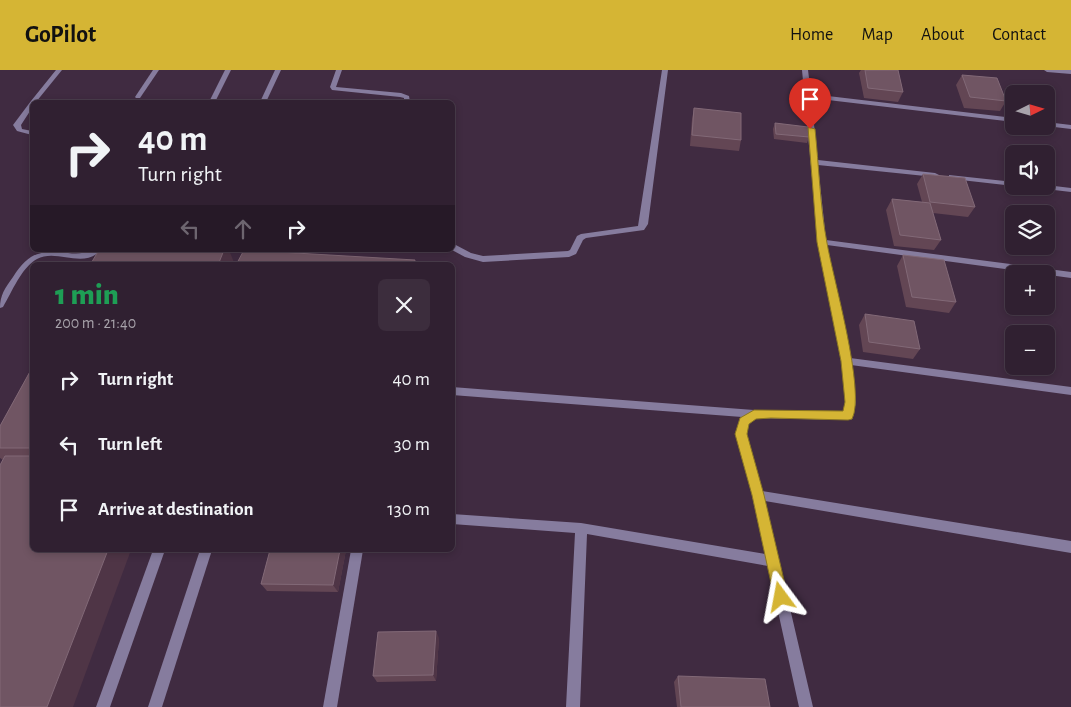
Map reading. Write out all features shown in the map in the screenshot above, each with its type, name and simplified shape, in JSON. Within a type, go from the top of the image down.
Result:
[{"type":"street","points":[[35,100],[59,70]]},
{"type":"street","points":[[138,97],[156,70]]},
{"type":"street","points":[[213,100],[228,70]]},
{"type":"street","points":[[264,100],[278,70]]},
{"type":"street","points":[[339,70],[334,89],[401,95],[406,97],[407,100]]},
{"type":"street","points":[[455,248],[468,255],[483,259],[569,254],[573,252],[580,238],[584,236],[641,228],[644,224],[665,70]]},
{"type":"street","points":[[455,390],[754,414],[848,416],[851,402],[846,361],[822,242],[805,70]]},
{"type":"street","points":[[1047,70],[1071,72]]},
{"type":"street","points":[[807,96],[1005,119]]},
{"type":"street","points":[[30,107],[17,126],[18,130],[30,133]]},
{"type":"street","points":[[1055,125],[1071,127]]},
{"type":"street","points":[[814,162],[1005,183]]},
{"type":"street","points":[[1055,188],[1071,190]]},
{"type":"street","points":[[822,242],[1071,275]]},
{"type":"street","points":[[0,305],[27,263],[36,257],[44,255],[84,257],[93,252]]},
{"type":"street","points":[[846,361],[1071,391]]},
{"type":"street","points":[[754,414],[744,422],[741,434],[758,495],[806,707]]},
{"type":"street","points":[[758,495],[1071,547]]},
{"type":"street","points":[[455,519],[581,528],[773,560]]},
{"type":"street","points":[[573,707],[581,528]]},
{"type":"street","points":[[103,707],[158,552]]},
{"type":"street","points":[[155,707],[205,552]]},
{"type":"street","points":[[330,707],[357,552]]},
{"type":"building","points":[[865,70],[898,70],[903,92],[868,88]]},
{"type":"building","points":[[962,75],[997,78],[1005,101],[970,97]]},
{"type":"building","points":[[694,108],[741,113],[741,140],[692,135]]},
{"type":"building","points":[[775,123],[808,127],[809,137],[776,134]]},
{"type":"building","points":[[923,174],[965,178],[975,207],[930,202]]},
{"type":"building","points":[[892,199],[930,203],[941,240],[900,235]]},
{"type":"building","points":[[98,252],[223,252],[219,262],[92,262]]},
{"type":"building","points":[[243,252],[278,252],[415,260],[415,262],[238,262]]},
{"type":"building","points":[[903,255],[944,260],[956,302],[912,297]]},
{"type":"building","points":[[865,314],[914,321],[920,349],[869,342]]},
{"type":"building","points":[[30,372],[30,448],[0,448],[0,426]]},
{"type":"building","points":[[5,456],[30,456],[30,552],[107,552],[47,707],[0,707],[0,465]]},
{"type":"building","points":[[269,552],[340,552],[333,585],[261,584]]},
{"type":"building","points":[[436,631],[433,675],[373,676],[378,632]]},
{"type":"building","points":[[678,676],[765,679],[770,707],[681,707]]},
{"type":"route","points":[[781,597],[758,495],[741,434],[744,422],[754,414],[771,413],[848,416],[851,402],[846,361],[822,242],[810,129]]}]
